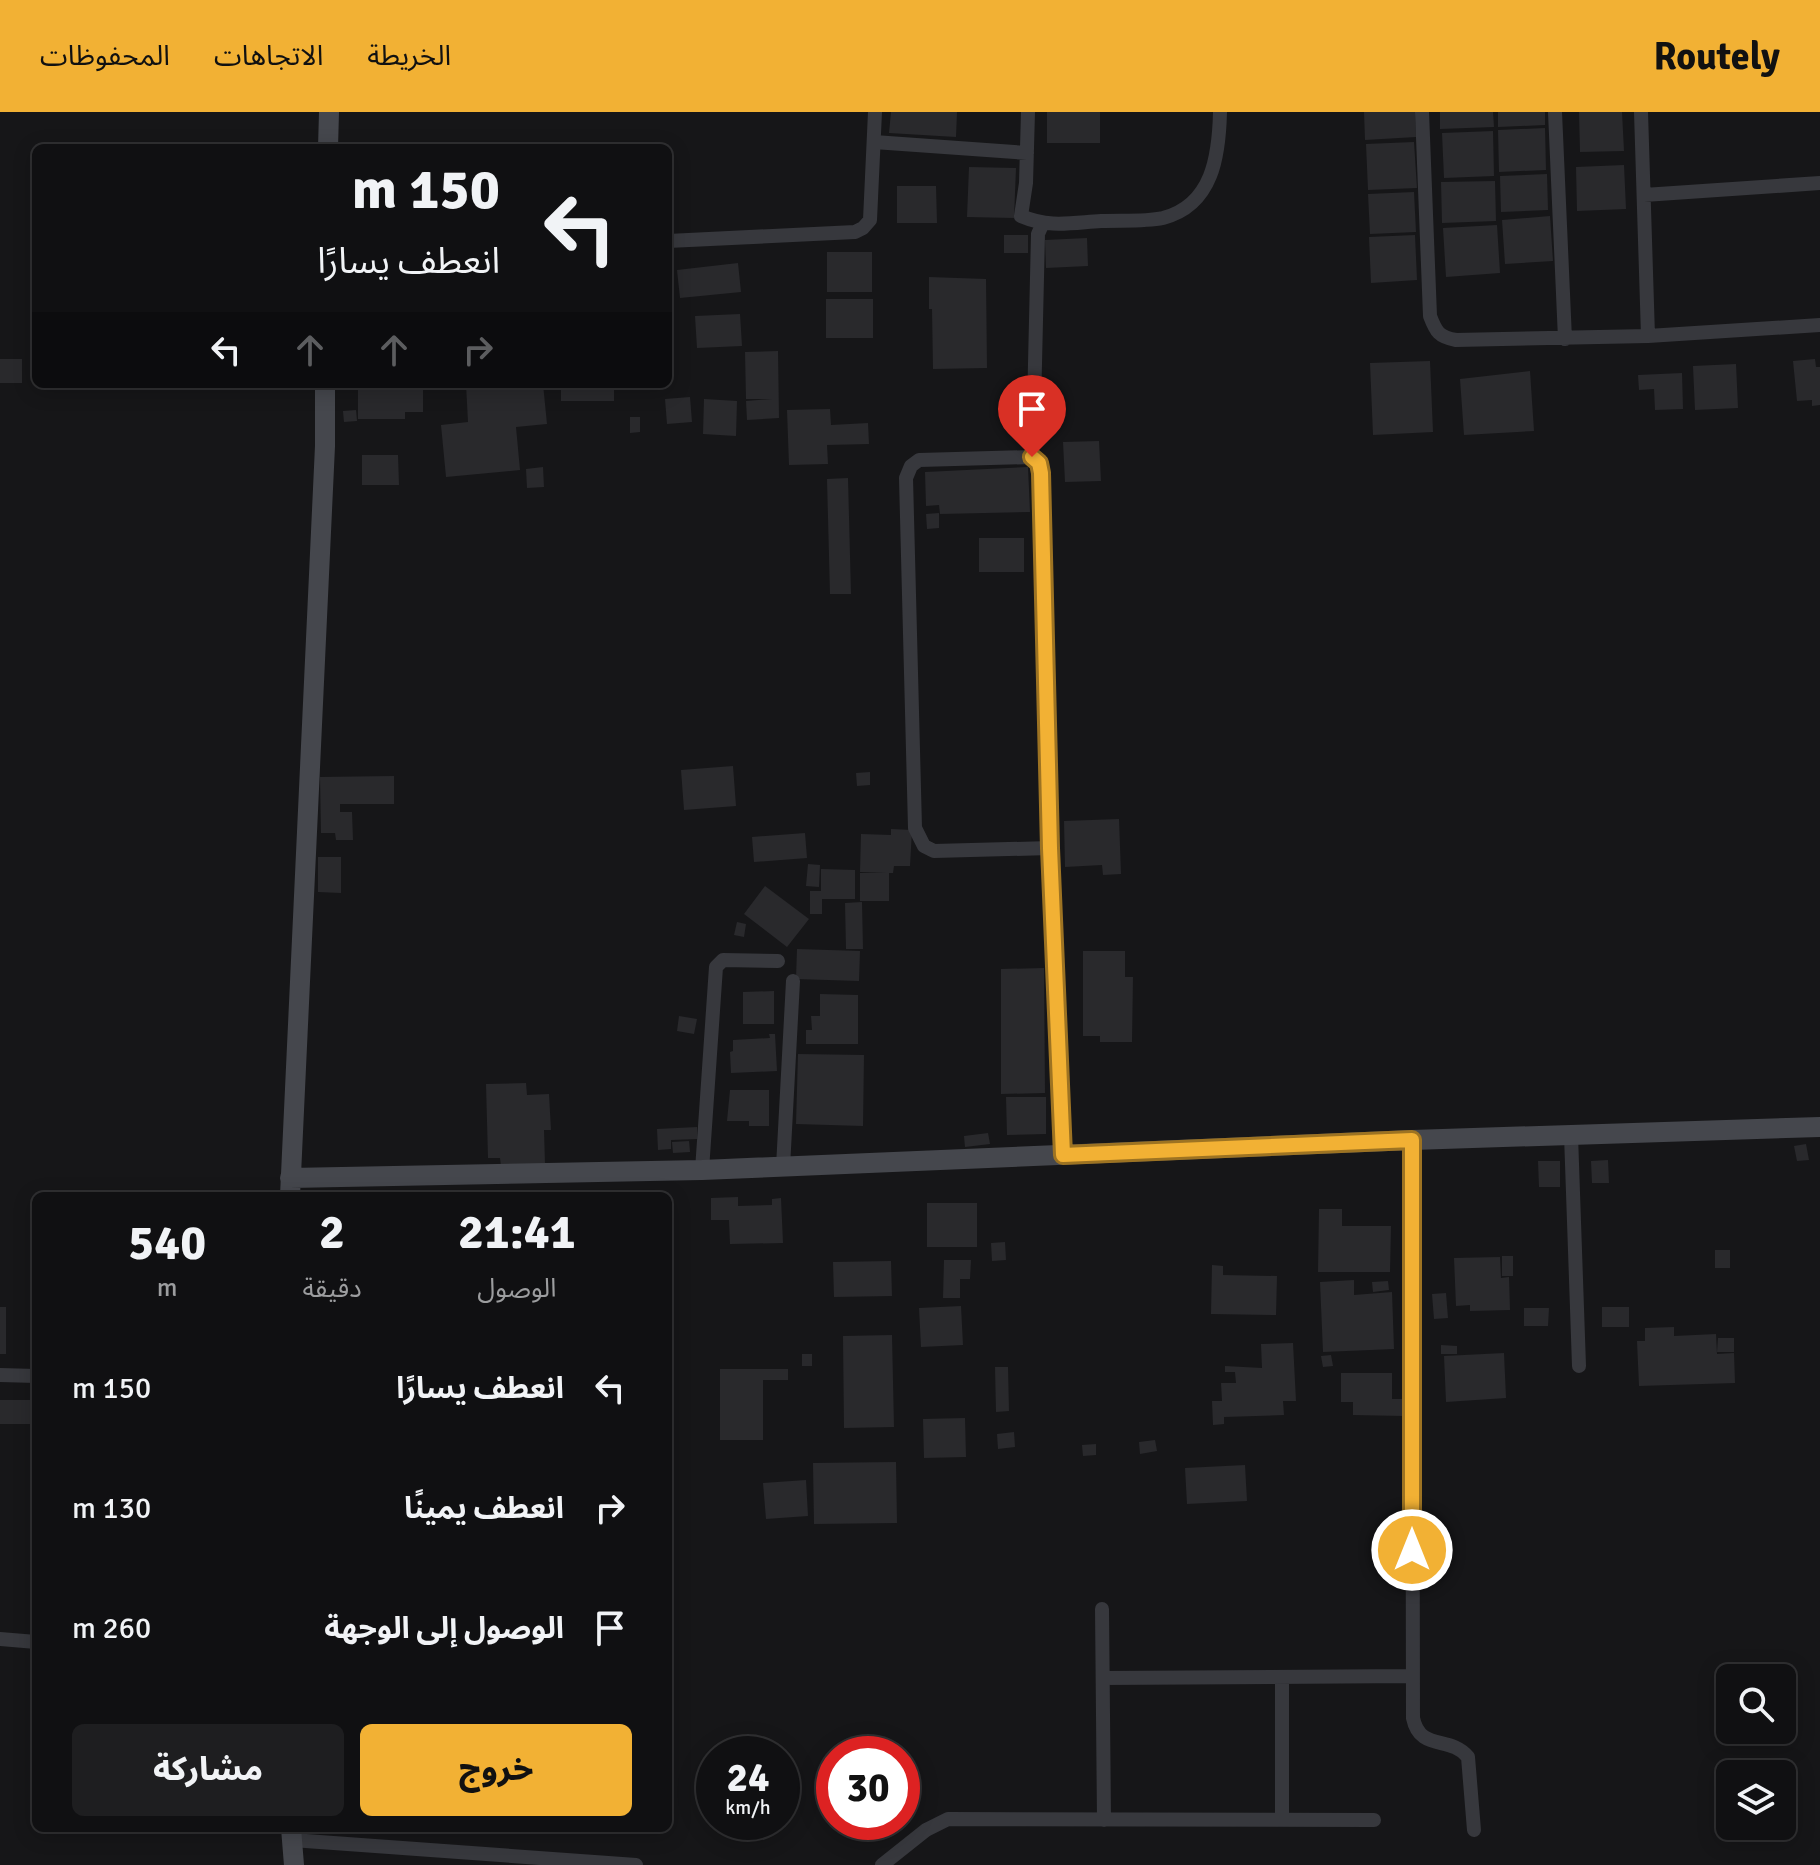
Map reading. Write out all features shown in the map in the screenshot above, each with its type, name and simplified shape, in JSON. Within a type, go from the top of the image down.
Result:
[{"type":"street","points":[[328,144],[329,112]]},
{"type":"street","points":[[672,241],[855,232],[863,228],[870,220],[875,112]]},
{"type":"street","points":[[1028,112],[1021,216],[1042,225],[1163,218],[1187,207],[1208,186],[1215,165],[1220,112]]},
{"type":"street","points":[[1422,112],[1430,316],[1436,332],[1444,338],[1565,339],[1820,325]]},
{"type":"street","points":[[1555,112],[1565,339]]},
{"type":"street","points":[[1641,112],[1648,336]]},
{"type":"street","points":[[874,142],[1027,153]]},
{"type":"street","points":[[1644,195],[1820,183]]},
{"type":"street","points":[[1034,407],[1038,234],[1042,225]]},
{"type":"street","points":[[325,388],[325,446],[290,1187],[1412,1140],[1820,1127]]},
{"type":"street","points":[[1050,848],[934,851],[924,846],[915,828],[906,478],[911,466],[919,460],[1032,457],[1039,463],[1063,1155]]},
{"type":"street","points":[[702,1170],[716,967],[723,960],[778,961]]},
{"type":"street","points":[[783,1167],[793,981]]},
{"type":"street","points":[[1571,1135],[1579,1366]]},
{"type":"street","points":[[1412,1140],[1413,1718],[1418,1734],[1463,1751],[1470,1762],[1474,1830]]},
{"type":"street","points":[[0,1375],[32,1376]]},
{"type":"street","points":[[1102,1609],[1104,1820]]},
{"type":"street","points":[[0,1639],[32,1642]]},
{"type":"street","points":[[1103,1678],[1412,1676]]},
{"type":"street","points":[[1282,1678],[1282,1819]]},
{"type":"street","points":[[882,1865],[926,1830],[948,1819],[1374,1820]]},
{"type":"street","points":[[294,1865],[292,1834],[636,1865]]},
{"type":"building","points":[[891,112],[957,112],[956,137],[889,133]]},
{"type":"building","points":[[1047,112],[1100,112],[1100,143],[1047,143]]},
{"type":"building","points":[[1364,112],[1415,112],[1416,137],[1365,140]]},
{"type":"building","points":[[1440,112],[1493,112],[1494,127],[1440,129]]},
{"type":"building","points":[[1498,112],[1545,112],[1545,125],[1498,127]]},
{"type":"building","points":[[1579,112],[1622,112],[1624,151],[1580,152]]},
{"type":"building","points":[[1545,128],[1546,170],[1499,172],[1498,130]]},
{"type":"building","points":[[1493,131],[1494,176],[1444,178],[1442,133]]},
{"type":"building","points":[[1414,142],[1417,188],[1368,190],[1366,144]]},
{"type":"building","points":[[1624,165],[1626,209],[1577,211],[1576,167]]},
{"type":"building","points":[[969,167],[1016,168],[1014,218],[967,217]]},
{"type":"building","points":[[1547,174],[1548,210],[1501,212],[1500,176]]},
{"type":"building","points":[[1495,181],[1496,221],[1442,223],[1441,182]]},
{"type":"building","points":[[897,186],[936,186],[937,223],[897,223]]},
{"type":"building","points":[[1414,192],[1416,232],[1370,234],[1368,194]]},
{"type":"building","points":[[1550,216],[1553,261],[1505,264],[1502,220]]},
{"type":"building","points":[[1497,225],[1500,273],[1446,277],[1443,228]]},
{"type":"building","points":[[1004,235],[1028,235],[1028,253],[1004,253]]},
{"type":"building","points":[[1415,235],[1417,280],[1371,283],[1369,237]]},
{"type":"building","points":[[1087,238],[1088,266],[1046,268],[1045,240]]},
{"type":"building","points":[[827,252],[872,252],[872,292],[827,292]]},
{"type":"building","points":[[738,263],[741,292],[680,298],[677,270]]},
{"type":"building","points":[[929,277],[986,279],[987,368],[933,369]]},
{"type":"building","points":[[826,299],[873,299],[873,338],[826,338]]},
{"type":"building","points":[[740,314],[742,346],[697,348],[695,316]]},
{"type":"building","points":[[778,351],[779,418],[747,420],[746,401],[772,399],[746,399],[745,352]]},
{"type":"building","points":[[0,359],[22,359],[22,383],[0,383]]},
{"type":"building","points":[[1815,359],[1816,367],[1820,367],[1820,405],[1812,406],[1812,400],[1797,401],[1793,361]]},
{"type":"building","points":[[1430,361],[1433,432],[1373,435],[1370,363]]},
{"type":"building","points":[[1736,364],[1738,408],[1695,410],[1693,366]]},
{"type":"building","points":[[1530,371],[1534,431],[1464,435],[1460,379]]},
{"type":"building","points":[[1682,373],[1683,409],[1655,410],[1654,389],[1639,390],[1638,375]]},
{"type":"building","points":[[358,388],[423,388],[423,412],[405,412],[405,419],[358,419]]},
{"type":"building","points":[[466,388],[543,388],[547,424],[516,427],[520,470],[446,477],[441,425],[468,422]]},
{"type":"building","points":[[561,388],[614,388],[614,401],[561,401]]},
{"type":"building","points":[[690,397],[692,422],[667,424],[665,399]]},
{"type":"building","points":[[704,399],[737,401],[736,436],[703,434]]},
{"type":"building","points":[[830,409],[831,425],[868,423],[869,444],[827,445],[828,464],[789,465],[787,410]]},
{"type":"building","points":[[356,410],[357,421],[344,422],[343,411]]},
{"type":"building","points":[[630,417],[640,417],[640,432],[630,433]]},
{"type":"building","points":[[1099,441],[1101,481],[1065,482],[1063,442]]},
{"type":"building","points":[[362,455],[398,455],[399,485],[362,485]]},
{"type":"building","points":[[543,467],[544,487],[527,488],[526,469]]},
{"type":"building","points":[[1028,467],[1030,512],[940,514],[939,505],[926,506],[925,472]]},
{"type":"building","points":[[848,478],[851,594],[830,594],[827,479]]},
{"type":"building","points":[[939,513],[939,528],[927,529],[926,514]]},
{"type":"building","points":[[979,538],[1024,538],[1024,572],[979,572]]},
{"type":"building","points":[[733,766],[736,806],[684,810],[681,770]]},
{"type":"building","points":[[870,772],[870,785],[857,786],[856,773]]},
{"type":"building","points":[[394,776],[394,804],[340,804],[340,812],[352,812],[353,840],[336,840],[335,833],[321,833],[320,777]]},
{"type":"building","points":[[1119,819],[1121,874],[1103,875],[1102,865],[1065,867],[1064,821]]},
{"type":"building","points":[[891,829],[912,830],[910,866],[894,866],[893,873],[889,873],[889,901],[860,901],[860,873],[886,873],[860,872],[861,834],[891,835]]},
{"type":"building","points":[[805,833],[807,858],[754,862],[752,837]]},
{"type":"building","points":[[318,857],[341,857],[341,893],[318,892]]},
{"type":"building","points":[[808,864],[820,865],[819,887],[806,886]]},
{"type":"building","points":[[821,869],[855,870],[855,899],[822,899],[822,914],[810,914],[810,891],[821,891]]},
{"type":"building","points":[[765,886],[809,919],[787,947],[744,914]]},
{"type":"building","points":[[862,902],[863,949],[846,949],[845,903]]},
{"type":"building","points":[[737,922],[746,924],[744,937],[734,935]]},
{"type":"building","points":[[797,949],[860,951],[859,981],[796,979]]},
{"type":"building","points":[[1083,951],[1125,951],[1125,977],[1133,977],[1132,1042],[1100,1042],[1100,1036],[1083,1036]]},
{"type":"building","points":[[1044,968],[1045,1093],[1001,1094],[1001,969]]},
{"type":"building","points":[[774,991],[774,1024],[743,1024],[743,992]]},
{"type":"building","points":[[820,994],[858,995],[858,1044],[806,1044],[806,1030],[812,1030],[811,1016],[820,1016]]},
{"type":"building","points":[[679,1016],[697,1019],[694,1034],[677,1031]]},
{"type":"building","points":[[769,1034],[775,1034],[777,1071],[731,1073],[733,1040],[770,1038]]},
{"type":"building","points":[[798,1054],[864,1055],[863,1126],[796,1124]]},
{"type":"building","points":[[526,1083],[527,1095],[549,1094],[551,1130],[544,1130],[545,1164],[501,1166],[500,1158],[488,1158],[486,1084]]},
{"type":"building","points":[[730,1090],[769,1090],[769,1126],[749,1126],[749,1121],[727,1121]]},
{"type":"building","points":[[1006,1097],[1046,1097],[1046,1134],[1007,1135]]},
{"type":"building","points":[[697,1127],[697,1139],[671,1140],[671,1149],[658,1150],[657,1129]]},
{"type":"building","points":[[988,1133],[990,1144],[965,1147],[964,1136]]},
{"type":"building","points":[[689,1141],[690,1152],[673,1153],[672,1142]]},
{"type":"building","points":[[1806,1144],[1809,1160],[1797,1161],[1794,1146]]},
{"type":"building","points":[[1608,1160],[1609,1183],[1592,1183],[1591,1161]]},
{"type":"building","points":[[1538,1161],[1560,1161],[1560,1187],[1539,1187]]},
{"type":"building","points":[[738,1197],[738,1206],[772,1205],[772,1199],[781,1198],[783,1243],[730,1244],[729,1220],[711,1220],[711,1198]]},
{"type":"building","points":[[927,1203],[977,1203],[977,1247],[927,1247]]},
{"type":"building","points":[[1319,1209],[1342,1209],[1342,1226],[1391,1226],[1390,1272],[1318,1272]]},
{"type":"building","points":[[1005,1242],[1006,1260],[992,1261],[991,1243]]},
{"type":"building","points":[[1715,1250],[1730,1250],[1730,1268],[1715,1268]]},
{"type":"building","points":[[1502,1256],[1513,1256],[1513,1276],[1502,1276]]},
{"type":"building","points":[[1500,1257],[1501,1278],[1509,1277],[1510,1310],[1470,1311],[1470,1305],[1456,1306],[1454,1258]]},
{"type":"building","points":[[944,1260],[971,1260],[970,1279],[960,1279],[960,1298],[943,1298]]},
{"type":"building","points":[[891,1261],[892,1296],[834,1297],[833,1262]]},
{"type":"building","points":[[1212,1265],[1223,1266],[1223,1275],[1277,1276],[1276,1315],[1211,1314]]},
{"type":"building","points":[[1354,1280],[1354,1295],[1392,1292],[1394,1349],[1323,1352],[1320,1282]]},
{"type":"building","points":[[1388,1281],[1389,1290],[1373,1292],[1372,1282]]},
{"type":"building","points":[[1446,1293],[1448,1318],[1434,1319],[1432,1294]]},
{"type":"building","points":[[961,1306],[963,1345],[921,1347],[919,1308]]},
{"type":"building","points":[[0,1307],[6,1307],[6,1354],[0,1354]]},
{"type":"building","points":[[1602,1307],[1629,1307],[1629,1327],[1602,1327]]},
{"type":"building","points":[[1524,1308],[1549,1308],[1548,1326],[1524,1326]]},
{"type":"building","points":[[1674,1327],[1674,1336],[1716,1334],[1717,1354],[1734,1353],[1735,1383],[1639,1386],[1637,1341],[1645,1341],[1645,1328]]},
{"type":"building","points":[[892,1335],[894,1427],[844,1428],[843,1336]]},
{"type":"building","points":[[1718,1338],[1734,1338],[1734,1352],[1717,1352]]},
{"type":"building","points":[[1293,1343],[1296,1401],[1283,1401],[1284,1415],[1224,1417],[1224,1424],[1213,1425],[1212,1401],[1222,1401],[1221,1383],[1236,1383],[1235,1372],[1225,1372],[1225,1366],[1262,1368],[1261,1344]]},
{"type":"building","points":[[1441,1345],[1457,1346],[1457,1354],[1441,1354]]},
{"type":"building","points":[[1504,1353],[1506,1398],[1446,1402],[1444,1356]]},
{"type":"building","points":[[802,1354],[812,1354],[812,1366],[802,1366]]},
{"type":"building","points":[[1331,1355],[1333,1366],[1323,1367],[1321,1356]]},
{"type":"building","points":[[995,1367],[1008,1367],[1009,1411],[996,1412]]},
{"type":"building","points":[[720,1369],[788,1369],[788,1380],[763,1380],[763,1440],[720,1440]]},
{"type":"building","points":[[1341,1373],[1392,1373],[1392,1399],[1404,1399],[1404,1416],[1353,1415],[1353,1402],[1341,1402]]},
{"type":"building","points":[[0,1400],[32,1400],[32,1424],[0,1424]]},
{"type":"building","points":[[965,1418],[966,1457],[924,1458],[923,1419]]},
{"type":"building","points":[[1014,1432],[1015,1447],[998,1449],[997,1434]]},
{"type":"building","points":[[1155,1440],[1157,1451],[1140,1454],[1139,1442]]},
{"type":"building","points":[[1096,1444],[1096,1455],[1083,1456],[1082,1445]]},
{"type":"building","points":[[896,1462],[897,1523],[814,1524],[813,1463]]},
{"type":"building","points":[[1245,1465],[1247,1501],[1187,1504],[1185,1468]]},
{"type":"building","points":[[806,1480],[808,1516],[766,1519],[763,1483]]},
{"type":"route","points":[[1032,457],[1039,463],[1041,473],[1050,848],[1063,1155],[1412,1140],[1412,1550]]}]
